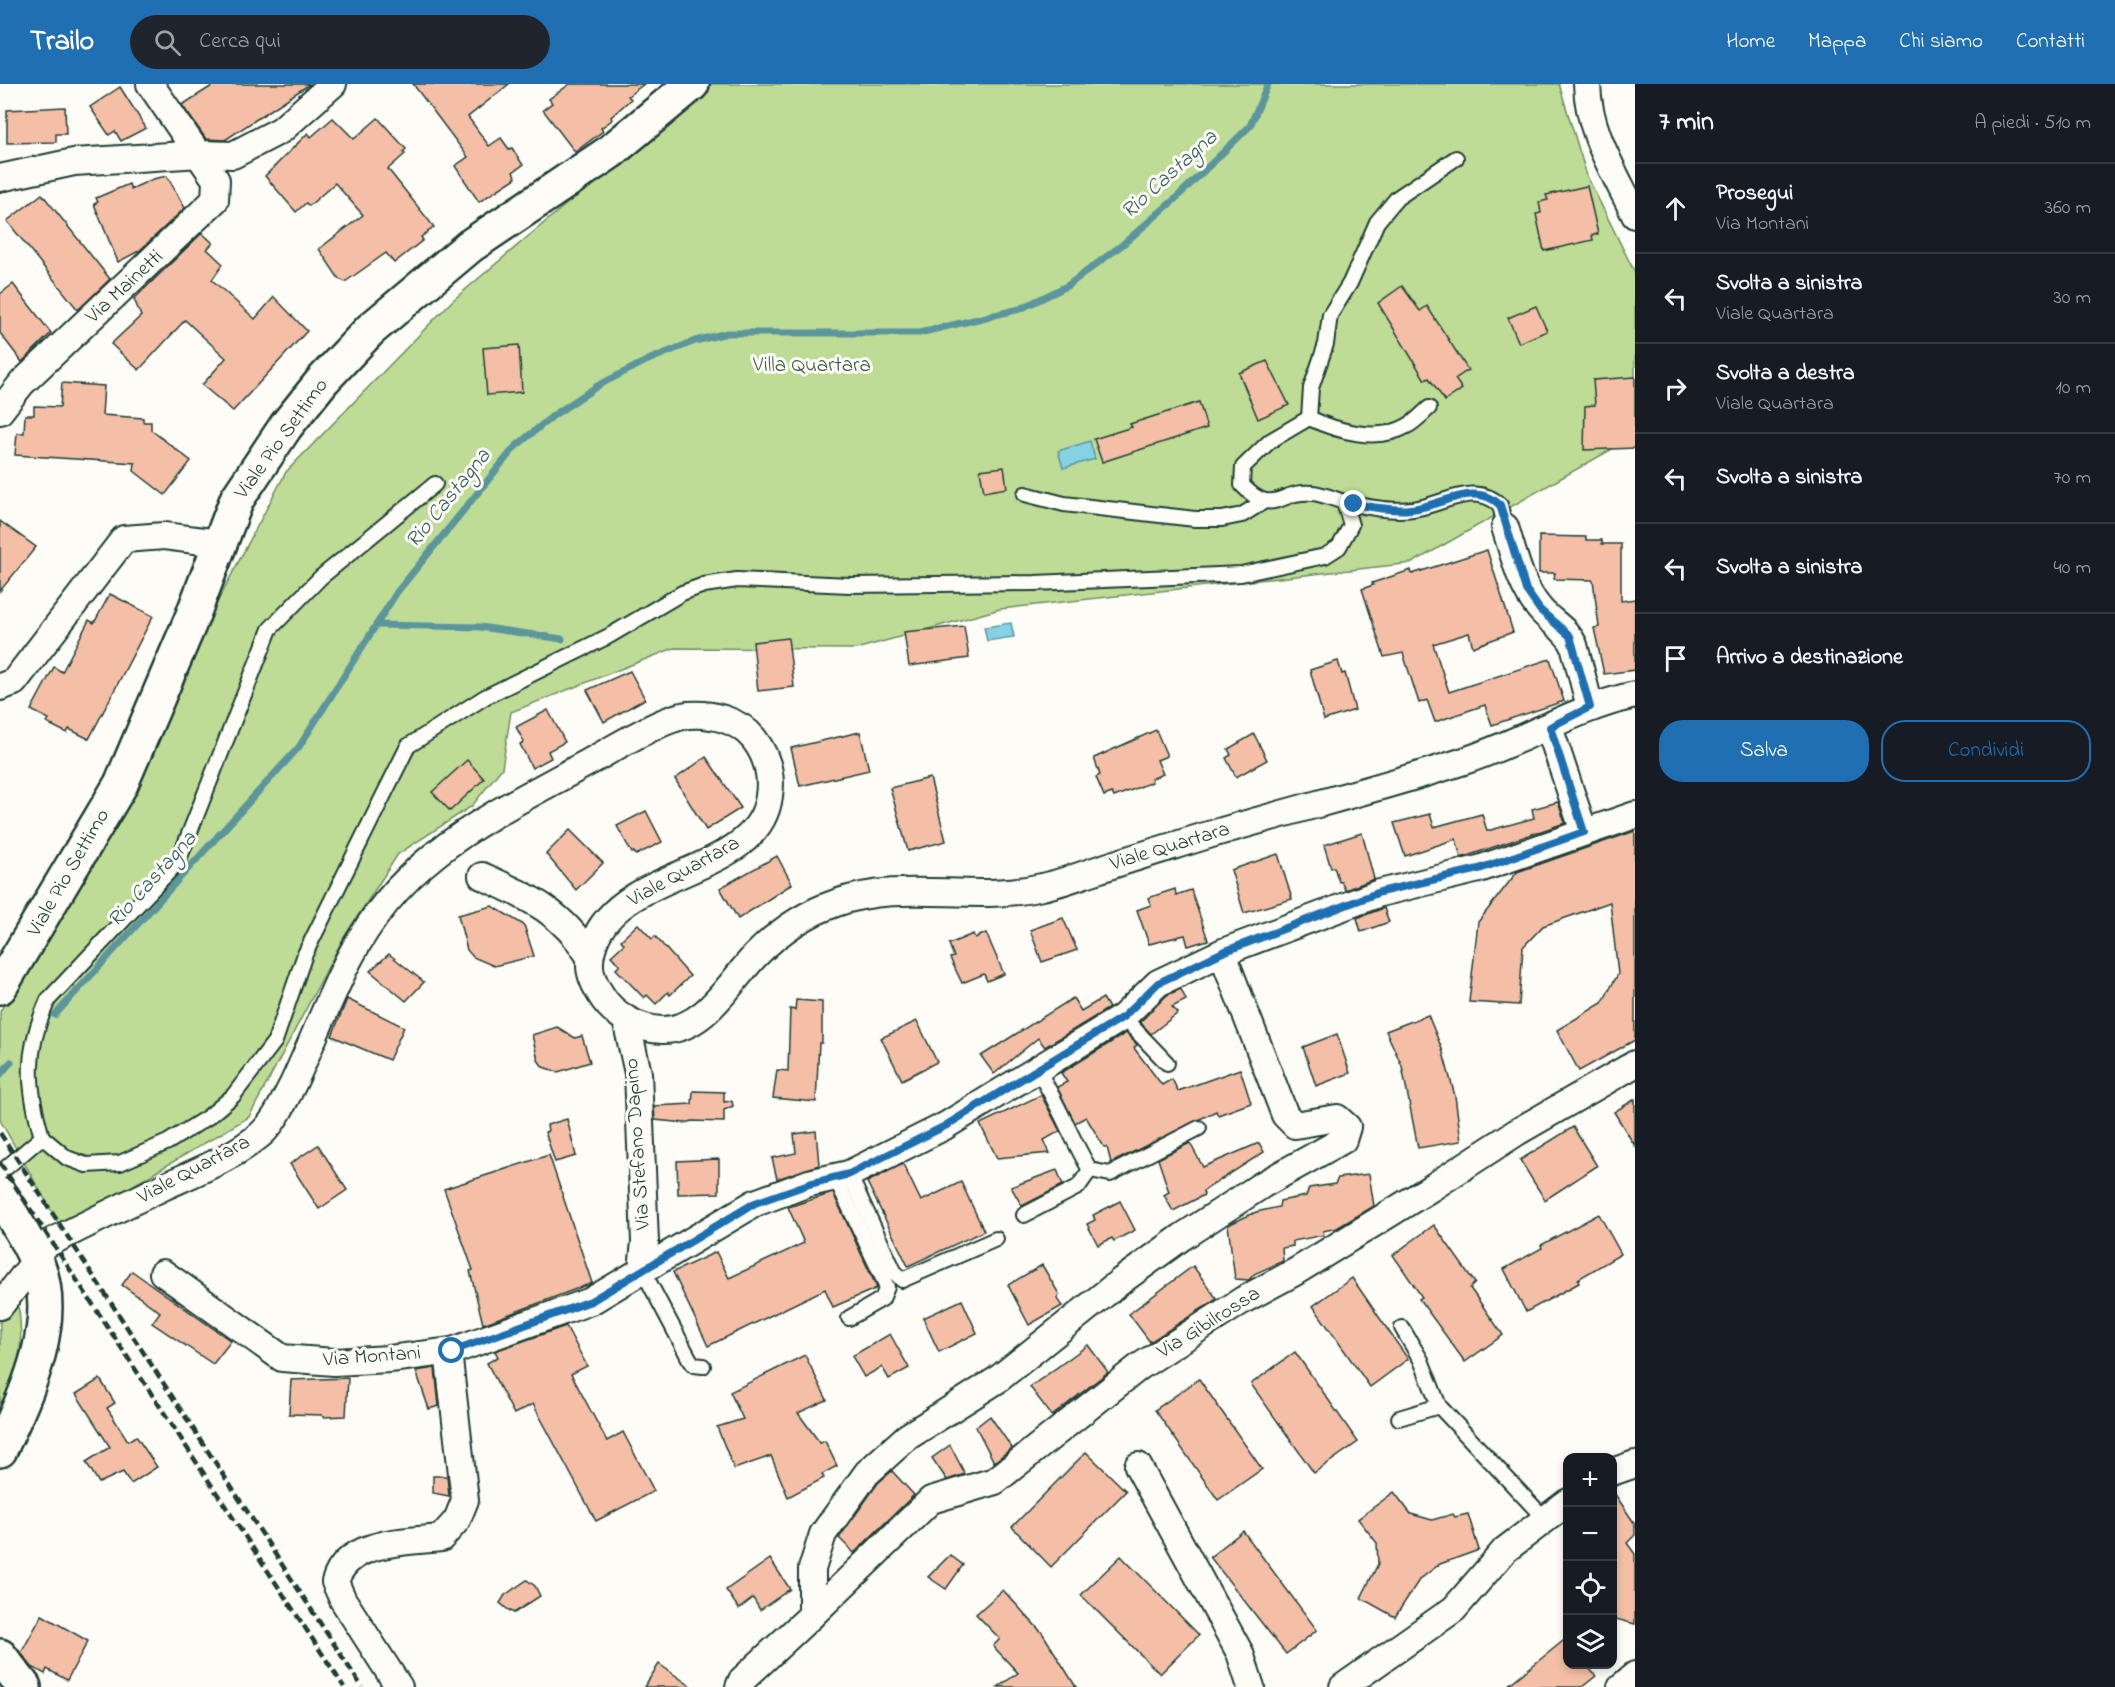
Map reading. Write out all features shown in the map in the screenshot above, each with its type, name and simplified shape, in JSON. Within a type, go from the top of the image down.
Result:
[{"type":"street","name":"Via Mainetti","points":[[0,411],[22,383],[215,200],[216,180],[201,154],[150,84]]},
{"type":"street","points":[[0,178],[74,162],[201,154],[233,155],[281,130],[333,84]]},
{"type":"street","name":"Viale Pio Settimo","points":[[0,987],[121,784],[237,499],[286,426],[323,380],[370,330],[470,246],[610,152],[692,84]]},
{"type":"street","points":[[1587,84],[1588,107],[1597,137],[1635,215]]},
{"type":"street","points":[[1505,527],[1526,590],[1540,610],[1564,630],[1574,645],[1590,707]]},
{"type":"street","points":[[0,687],[14,682],[124,539],[164,536],[219,543]]},
{"type":"street","name":"Viale Quartara","points":[[34,1256],[222,1160],[262,1133],[278,1113],[295,1079],[349,958],[378,913],[407,876],[438,850],[478,823],[626,741],[685,715],[723,718],[748,732],[763,753],[771,781],[767,811],[750,835],[715,859],[667,879],[622,904],[597,934],[590,957],[591,977],[607,1005],[626,1020],[663,1030],[692,1023],[728,988],[755,956],[796,920],[841,901],[899,890],[986,894],[1042,888],[1214,833],[1470,759],[1550,727],[1590,707],[1635,695]]},
{"type":"street","points":[[1550,727],[1584,832]]},
{"type":"street","name":"Via Montani","points":[[163,1273],[282,1358],[334,1362],[390,1359],[452,1351],[591,1301],[755,1203],[842,1175],[945,1126],[1123,1017],[1158,983],[1223,952],[1380,892],[1479,869],[1635,815]]},
{"type":"street","points":[[482,876],[541,903],[567,925],[590,957]]},
{"type":"street","points":[[812,1615],[812,1569],[823,1534],[867,1473],[907,1437],[997,1380],[1120,1281],[1182,1237],[1262,1185],[1340,1143],[1346,1137],[1347,1127],[1337,1118],[1295,1125],[1285,1115],[1228,968]]},
{"type":"street","name":"Via Stefano Dapino","points":[[626,1020],[638,1073],[645,1242],[642,1269]]},
{"type":"street","name":"Via Gibilrossa","points":[[739,1687],[742,1680],[931,1500],[995,1481],[1139,1367],[1242,1300],[1295,1272],[1517,1132],[1635,1064]]},
{"type":"street","points":[[0,1195],[34,1256],[43,1282],[45,1321],[32,1371],[0,1450]]},
{"type":"street","points":[[0,1306],[34,1256]]},
{"type":"street","points":[[399,1687],[343,1600],[335,1582],[339,1569],[356,1553],[396,1543],[441,1538],[457,1520],[465,1500],[449,1360],[452,1351]]},
{"type":"street","points":[[1617,1470],[1635,1464]]},
{"type":"street","points":[[1138,1466],[1240,1653],[1251,1687]]},
{"type":"street","points":[[1343,1687],[1454,1609],[1505,1550],[1563,1505]]},
{"type":"street","points":[[1621,1687],[1635,1675]]},
{"type":"lane","points":[[1309,418],[1311,388],[1326,344],[1330,315],[1350,283],[1377,222],[1397,198],[1456,158]]},
{"type":"lane","points":[[1309,418],[1351,434],[1376,433],[1407,426],[1429,408]]},
{"type":"lane","points":[[1263,502],[1242,485],[1243,467],[1270,441],[1309,418]]},
{"type":"lane","points":[[435,484],[321,576],[270,629],[178,862],[48,1000],[37,1024],[29,1062],[30,1098],[42,1137],[67,1158],[86,1165],[120,1163],[168,1142],[208,1117],[233,1096],[275,1041],[305,954],[408,746],[485,697],[609,636],[682,593],[704,585],[737,580],[850,585],[1024,583],[1241,574],[1308,562],[1325,556],[1339,547],[1351,525],[1344,502]]},
{"type":"lane","points":[[1025,494],[1064,504],[1195,519],[1222,519],[1242,514],[1263,502],[1311,492],[1344,502],[1392,510],[1414,509],[1467,495],[1485,495],[1500,505],[1505,527]]},
{"type":"lane","points":[[1123,1017],[1167,1063]]},
{"type":"lane","points":[[1038,1071],[1057,1101],[1072,1140],[1090,1170],[1110,1174],[1199,1128]]},
{"type":"lane","points":[[0,1173],[42,1137]]},
{"type":"lane","points":[[1024,1215],[1078,1187],[1090,1170]]},
{"type":"lane","points":[[842,1175],[902,1281],[996,1239]]},
{"type":"lane","points":[[842,1175],[887,1287],[882,1299],[849,1318]]},
{"type":"lane","points":[[642,1269],[689,1358],[694,1365],[703,1366]]},
{"type":"lane","points":[[1402,1328],[1421,1360],[1439,1406],[1544,1518]]},
{"type":"lane","points":[[1399,1418],[1439,1406]]},
{"type":"green space","name":"Villa Quartara","points":[[708,84],[1559,84],[1587,176],[1635,273],[1635,436],[1412,563],[1000,609],[856,649],[674,648],[511,712],[502,768],[472,806],[398,854],[343,939],[249,1117],[61,1228],[0,1120],[0,1012],[286,472],[452,301]]},
{"type":"green space","points":[[17,1296],[21,1342],[17,1366],[0,1408],[0,1313]]},
{"type":"water","points":[[1090,441],[1095,459],[1063,468],[1058,451]]},
{"type":"water","points":[[1011,623],[1014,637],[987,641],[984,627]]},
{"type":"building","points":[[215,84],[310,84],[225,140],[206,139],[182,105]]},
{"type":"building","points":[[413,84],[509,84],[468,117],[489,146],[501,138],[509,149],[512,148],[523,165],[513,172],[516,178],[479,202],[455,166],[468,157]]},
{"type":"building","points":[[570,84],[644,84],[628,96],[631,99],[611,117],[612,120],[601,128],[603,131],[575,152],[543,110],[552,103],[549,99]]},
{"type":"building","points":[[120,87],[146,128],[121,141],[115,131],[109,135],[90,107]]},
{"type":"building","points":[[65,107],[66,134],[56,134],[56,142],[7,143],[7,110]]},
{"type":"building","points":[[333,118],[354,139],[378,118],[406,149],[403,152],[405,154],[388,169],[434,227],[421,237],[423,240],[394,263],[386,253],[345,282],[339,279],[319,249],[363,215],[335,183],[309,206],[306,203],[296,212],[265,176],[308,133],[311,137]]},
{"type":"building","points":[[167,176],[185,208],[139,251],[118,262],[94,204],[98,202],[96,198],[129,184],[131,189],[153,179]]},
{"type":"building","points":[[1587,186],[1598,234],[1592,235],[1593,240],[1544,251],[1536,214],[1541,213],[1539,202],[1548,200],[1546,195]]},
{"type":"building","points":[[42,194],[110,279],[78,310],[7,221]]},
{"type":"building","points":[[202,233],[213,243],[207,249],[223,264],[212,280],[255,319],[274,297],[307,331],[233,411],[202,385],[226,358],[185,320],[139,370],[111,344],[141,316],[134,299]]},
{"type":"building","points":[[13,284],[51,333],[22,362],[0,333],[0,294]]},
{"type":"building","points":[[1402,286],[1420,311],[1427,306],[1468,370],[1455,379],[1462,389],[1445,401],[1429,378],[1425,380],[1378,303]]},
{"type":"building","points":[[1536,306],[1547,331],[1519,343],[1508,318]]},
{"type":"building","points":[[519,345],[522,392],[487,395],[483,348]]},
{"type":"building","points":[[1267,361],[1289,405],[1258,419],[1239,373]]},
{"type":"building","points":[[1635,377],[1635,448],[1584,450],[1585,406],[1595,405],[1593,380]]},
{"type":"building","points":[[62,383],[104,386],[102,415],[143,418],[143,422],[151,422],[151,430],[191,461],[165,495],[134,471],[135,463],[15,455],[17,433],[24,433],[25,415],[34,415],[34,406],[60,407]]},
{"type":"building","points":[[1199,402],[1207,428],[1102,462],[1094,439],[1132,427],[1130,424]]},
{"type":"building","points":[[1004,467],[1007,488],[984,492],[980,470]]},
{"type":"building","points":[[0,521],[36,547],[0,591]]},
{"type":"building","points":[[1539,536],[1586,537],[1586,540],[1602,540],[1602,544],[1621,544],[1621,601],[1635,599],[1635,670],[1604,674],[1594,628],[1599,627],[1593,580],[1554,579],[1555,573],[1539,573]]},
{"type":"building","points":[[1487,550],[1513,632],[1473,647],[1469,633],[1433,644],[1449,692],[1550,659],[1564,701],[1492,725],[1485,705],[1435,722],[1427,700],[1419,703],[1403,653],[1384,657],[1362,589],[1373,585],[1372,583],[1411,570],[1412,574]]},
{"type":"building","points":[[110,594],[153,616],[89,739],[69,729],[67,733],[47,723],[49,719],[31,710],[54,667],[62,672],[89,620],[94,623]]},
{"type":"building","points":[[964,626],[969,658],[909,666],[904,632]]},
{"type":"building","points":[[788,638],[794,687],[758,691],[753,642]]},
{"type":"building","points":[[1338,661],[1342,674],[1345,673],[1355,710],[1324,720],[1310,670]]},
{"type":"building","points":[[630,671],[645,699],[604,722],[587,690]]},
{"type":"building","points":[[548,710],[565,742],[548,751],[551,758],[532,768],[520,744],[524,742],[516,727]]},
{"type":"building","points":[[1156,730],[1167,756],[1157,760],[1163,774],[1151,779],[1152,782],[1114,797],[1112,793],[1104,796],[1096,777],[1100,775],[1094,758]]},
{"type":"building","points":[[860,732],[869,770],[800,786],[791,748]]},
{"type":"building","points":[[1254,734],[1267,760],[1236,777],[1226,758],[1231,755],[1228,749]]},
{"type":"building","points":[[706,757],[741,808],[706,830],[675,779]]},
{"type":"building","points":[[467,760],[484,779],[450,811],[432,792]]},
{"type":"building","points":[[930,778],[946,841],[908,851],[890,788]]},
{"type":"building","points":[[1558,802],[1565,823],[1461,858],[1456,839],[1405,856],[1394,823],[1430,814],[1434,827],[1482,814],[1487,831],[1534,818],[1532,809]]},
{"type":"building","points":[[646,811],[662,842],[636,855],[632,853],[617,826]]},
{"type":"building","points":[[570,830],[603,863],[576,890],[546,854]]},
{"type":"building","points":[[1635,831],[1635,1040],[1579,1071],[1557,1030],[1602,1003],[1618,974],[1610,902],[1543,926],[1523,947],[1519,1005],[1469,1002],[1478,922],[1517,872]]},
{"type":"building","points":[[1362,833],[1374,879],[1345,890],[1341,881],[1339,882],[1334,867],[1331,868],[1324,845]]},
{"type":"building","points":[[1278,854],[1292,899],[1244,913],[1231,870]]},
{"type":"building","points":[[777,856],[792,884],[738,919],[720,888]]},
{"type":"building","points":[[1175,889],[1176,895],[1191,890],[1208,940],[1188,946],[1185,935],[1149,944],[1137,910],[1151,905],[1148,898]]},
{"type":"building","points":[[492,906],[524,925],[534,956],[494,966],[473,957],[467,950],[458,915]]},
{"type":"building","points":[[1384,908],[1389,922],[1361,932],[1357,918]]},
{"type":"building","points":[[1063,918],[1077,950],[1042,962],[1030,930]]},
{"type":"building","points":[[638,924],[652,939],[655,936],[690,976],[670,995],[668,992],[656,1004],[647,995],[644,998],[616,969],[620,965],[611,956],[624,944],[621,940]]},
{"type":"building","points":[[986,933],[1004,974],[987,981],[984,974],[962,983],[950,958],[954,957],[949,944],[973,934],[975,938]]},
{"type":"building","points":[[389,954],[424,982],[406,1001],[370,971]]},
{"type":"building","points":[[1181,989],[1186,1000],[1172,1007],[1178,1013],[1151,1034],[1140,1022],[1167,995]]},
{"type":"building","points":[[1073,998],[1081,1011],[1103,998],[1109,1008],[1045,1047],[1038,1038],[994,1074],[981,1056]]},
{"type":"building","points":[[347,999],[404,1027],[389,1060],[332,1036]]},
{"type":"building","points":[[796,1000],[822,1002],[822,1043],[819,1043],[816,1102],[773,1098],[777,1070],[788,1071],[790,1009],[795,1010]]},
{"type":"building","points":[[1428,1015],[1442,1049],[1455,1096],[1461,1141],[1418,1148],[1402,1066],[1386,1031]]},
{"type":"building","points":[[917,1021],[937,1062],[902,1080],[881,1038]]},
{"type":"building","points":[[557,1027],[575,1038],[582,1036],[590,1062],[558,1072],[543,1067],[538,1060],[532,1035]]},
{"type":"building","points":[[1126,1033],[1137,1045],[1134,1048],[1162,1085],[1172,1079],[1178,1091],[1240,1069],[1251,1103],[1218,1115],[1216,1111],[1111,1163],[1107,1147],[1104,1147],[1086,1117],[1075,1123],[1057,1087],[1067,1082],[1061,1073]]},
{"type":"building","points":[[1337,1034],[1350,1073],[1316,1086],[1303,1047]]},
{"type":"building","points":[[693,1091],[724,1092],[724,1102],[732,1101],[733,1106],[724,1110],[724,1122],[692,1121],[686,1123],[655,1120],[654,1106],[692,1104]]},
{"type":"building","points":[[1041,1095],[1060,1131],[1044,1140],[1050,1153],[997,1158],[980,1124]]},
{"type":"building","points":[[1635,1099],[1635,1146],[1614,1112]]},
{"type":"building","points":[[567,1119],[576,1156],[555,1162],[545,1132],[548,1131],[547,1125]]},
{"type":"building","points":[[1573,1127],[1597,1166],[1545,1200],[1520,1160]]},
{"type":"building","points":[[816,1131],[819,1165],[777,1179],[772,1158],[796,1153],[794,1134]]},
{"type":"building","points":[[1190,1143],[1203,1167],[1259,1143],[1264,1152],[1203,1191],[1204,1195],[1173,1211],[1164,1195],[1169,1192],[1158,1159]]},
{"type":"building","points":[[318,1145],[347,1190],[319,1209],[290,1164]]},
{"type":"building","points":[[549,1155],[592,1283],[483,1324],[470,1271],[473,1270],[444,1189]]},
{"type":"building","points":[[719,1159],[719,1193],[678,1194],[677,1161]]},
{"type":"building","points":[[903,1164],[921,1201],[961,1182],[984,1231],[908,1266],[867,1182]]},
{"type":"building","points":[[1057,1170],[1063,1185],[1022,1206],[1011,1187]]},
{"type":"building","points":[[1369,1174],[1374,1206],[1337,1228],[1323,1231],[1324,1235],[1293,1241],[1293,1246],[1282,1248],[1283,1261],[1254,1274],[1249,1280],[1235,1279],[1228,1225],[1256,1212],[1279,1207],[1280,1201],[1306,1196],[1309,1188],[1335,1184],[1338,1178]]},
{"type":"building","points":[[833,1193],[877,1288],[833,1307],[825,1289],[708,1346],[673,1272],[716,1252],[729,1278],[804,1243],[788,1207]]},
{"type":"building","points":[[1120,1201],[1135,1230],[1114,1241],[1112,1238],[1098,1245],[1087,1224],[1095,1220],[1093,1215]]},
{"type":"building","points":[[1599,1214],[1621,1254],[1578,1279],[1579,1283],[1526,1312],[1504,1269],[1542,1248],[1541,1245]]},
{"type":"building","points":[[1434,1225],[1475,1283],[1470,1288],[1503,1335],[1465,1362],[1419,1299],[1422,1297],[1393,1255]]},
{"type":"building","points":[[1042,1265],[1059,1294],[1057,1299],[1062,1306],[1029,1325],[1008,1285]]},
{"type":"building","points":[[1193,1266],[1217,1299],[1150,1342],[1129,1314]]},
{"type":"building","points":[[132,1271],[231,1341],[213,1364],[152,1323],[160,1312],[122,1285]]},
{"type":"building","points":[[1352,1278],[1408,1359],[1370,1387],[1313,1306]]},
{"type":"building","points":[[962,1300],[977,1333],[939,1352],[923,1318]]},
{"type":"building","points":[[566,1326],[587,1366],[571,1374],[607,1441],[623,1432],[654,1491],[596,1521],[533,1404],[514,1414],[487,1363],[498,1357],[495,1351]]},
{"type":"building","points":[[890,1334],[909,1368],[889,1379],[882,1367],[864,1377],[852,1356]]},
{"type":"building","points":[[1088,1345],[1108,1372],[1052,1416],[1030,1387]]},
{"type":"building","points":[[1295,1352],[1358,1442],[1314,1473],[1251,1384]]},
{"type":"building","points":[[805,1355],[827,1400],[798,1413],[820,1443],[825,1441],[837,1466],[822,1474],[824,1478],[788,1497],[771,1456],[734,1469],[717,1427],[743,1419],[730,1392]]},
{"type":"building","points":[[435,1368],[439,1406],[429,1409],[416,1371]]},
{"type":"building","points":[[348,1378],[346,1416],[323,1417],[322,1415],[289,1414],[291,1380]]},
{"type":"building","points":[[100,1379],[115,1403],[107,1408],[128,1441],[136,1436],[157,1467],[131,1484],[123,1472],[99,1483],[86,1462],[110,1447],[76,1394]]},
{"type":"building","points":[[1199,1379],[1262,1469],[1218,1500],[1155,1410]]},
{"type":"building","points":[[990,1416],[1012,1448],[994,1462],[976,1427]]},
{"type":"building","points":[[950,1445],[965,1474],[947,1480],[932,1458]]},
{"type":"building","points":[[1086,1452],[1126,1491],[1051,1567],[1012,1527]]},
{"type":"building","points":[[892,1471],[914,1495],[854,1553],[839,1538],[878,1483]]},
{"type":"building","points":[[433,1476],[447,1476],[449,1496],[433,1493]]},
{"type":"building","points":[[1394,1492],[1411,1514],[1432,1520],[1453,1514],[1455,1517],[1468,1514],[1479,1550],[1440,1564],[1419,1580],[1395,1617],[1361,1598],[1378,1564],[1377,1543],[1358,1519]]},
{"type":"building","points":[[1617,1497],[1635,1524],[1635,1535],[1627,1543],[1635,1554],[1635,1624],[1617,1619]]},
{"type":"building","points":[[1243,1531],[1317,1630],[1286,1654],[1210,1557]]},
{"type":"building","points":[[950,1555],[963,1565],[946,1589],[928,1577]]},
{"type":"building","points":[[1121,1556],[1199,1635],[1160,1674],[1081,1595]]},
{"type":"building","points":[[770,1559],[790,1589],[760,1610],[753,1598],[739,1609],[726,1590]]},
{"type":"building","points":[[527,1580],[535,1586],[540,1596],[514,1613],[500,1603],[505,1595]]},
{"type":"building","points":[[1003,1590],[1043,1634],[1076,1687],[998,1687],[1018,1673],[993,1646],[1000,1639],[976,1614]]},
{"type":"building","points":[[42,1615],[88,1641],[67,1680],[47,1669],[45,1674],[32,1667],[21,1653]]},
{"type":"building","points":[[1563,1641],[1563,1669],[1590,1669],[1596,1676],[1582,1687],[1506,1687]]},
{"type":"building","points":[[659,1664],[692,1687],[644,1687]]},
{"type":"waterway","name":"Rio Castagna","points":[[55,1015],[299,747],[397,592],[515,447],[554,415],[599,385],[648,360],[695,341],[727,333],[919,333],[1020,309],[1067,286],[1122,245],[1174,200],[1250,126],[1268,84]]},
{"type":"waterway","points":[[376,625],[480,627],[562,639]]},
{"type":"waterway","name":"Rio Castagna","points":[[0,1075],[11,1062]]},
{"type":"railway","points":[[0,1133],[362,1687]]},
{"type":"railway","points":[[0,1163],[344,1687]]},
{"type":"route","points":[[452,1351],[591,1301],[755,1203],[809,1184],[849,1174],[876,1162],[945,1126],[1123,1017],[1158,983],[1223,952],[1380,892],[1479,869],[1571,839],[1584,832],[1550,727],[1590,707],[1580,665],[1570,636],[1540,610],[1526,590],[1500,505],[1493,498],[1476,494],[1414,509],[1392,510],[1354,504]]}]
